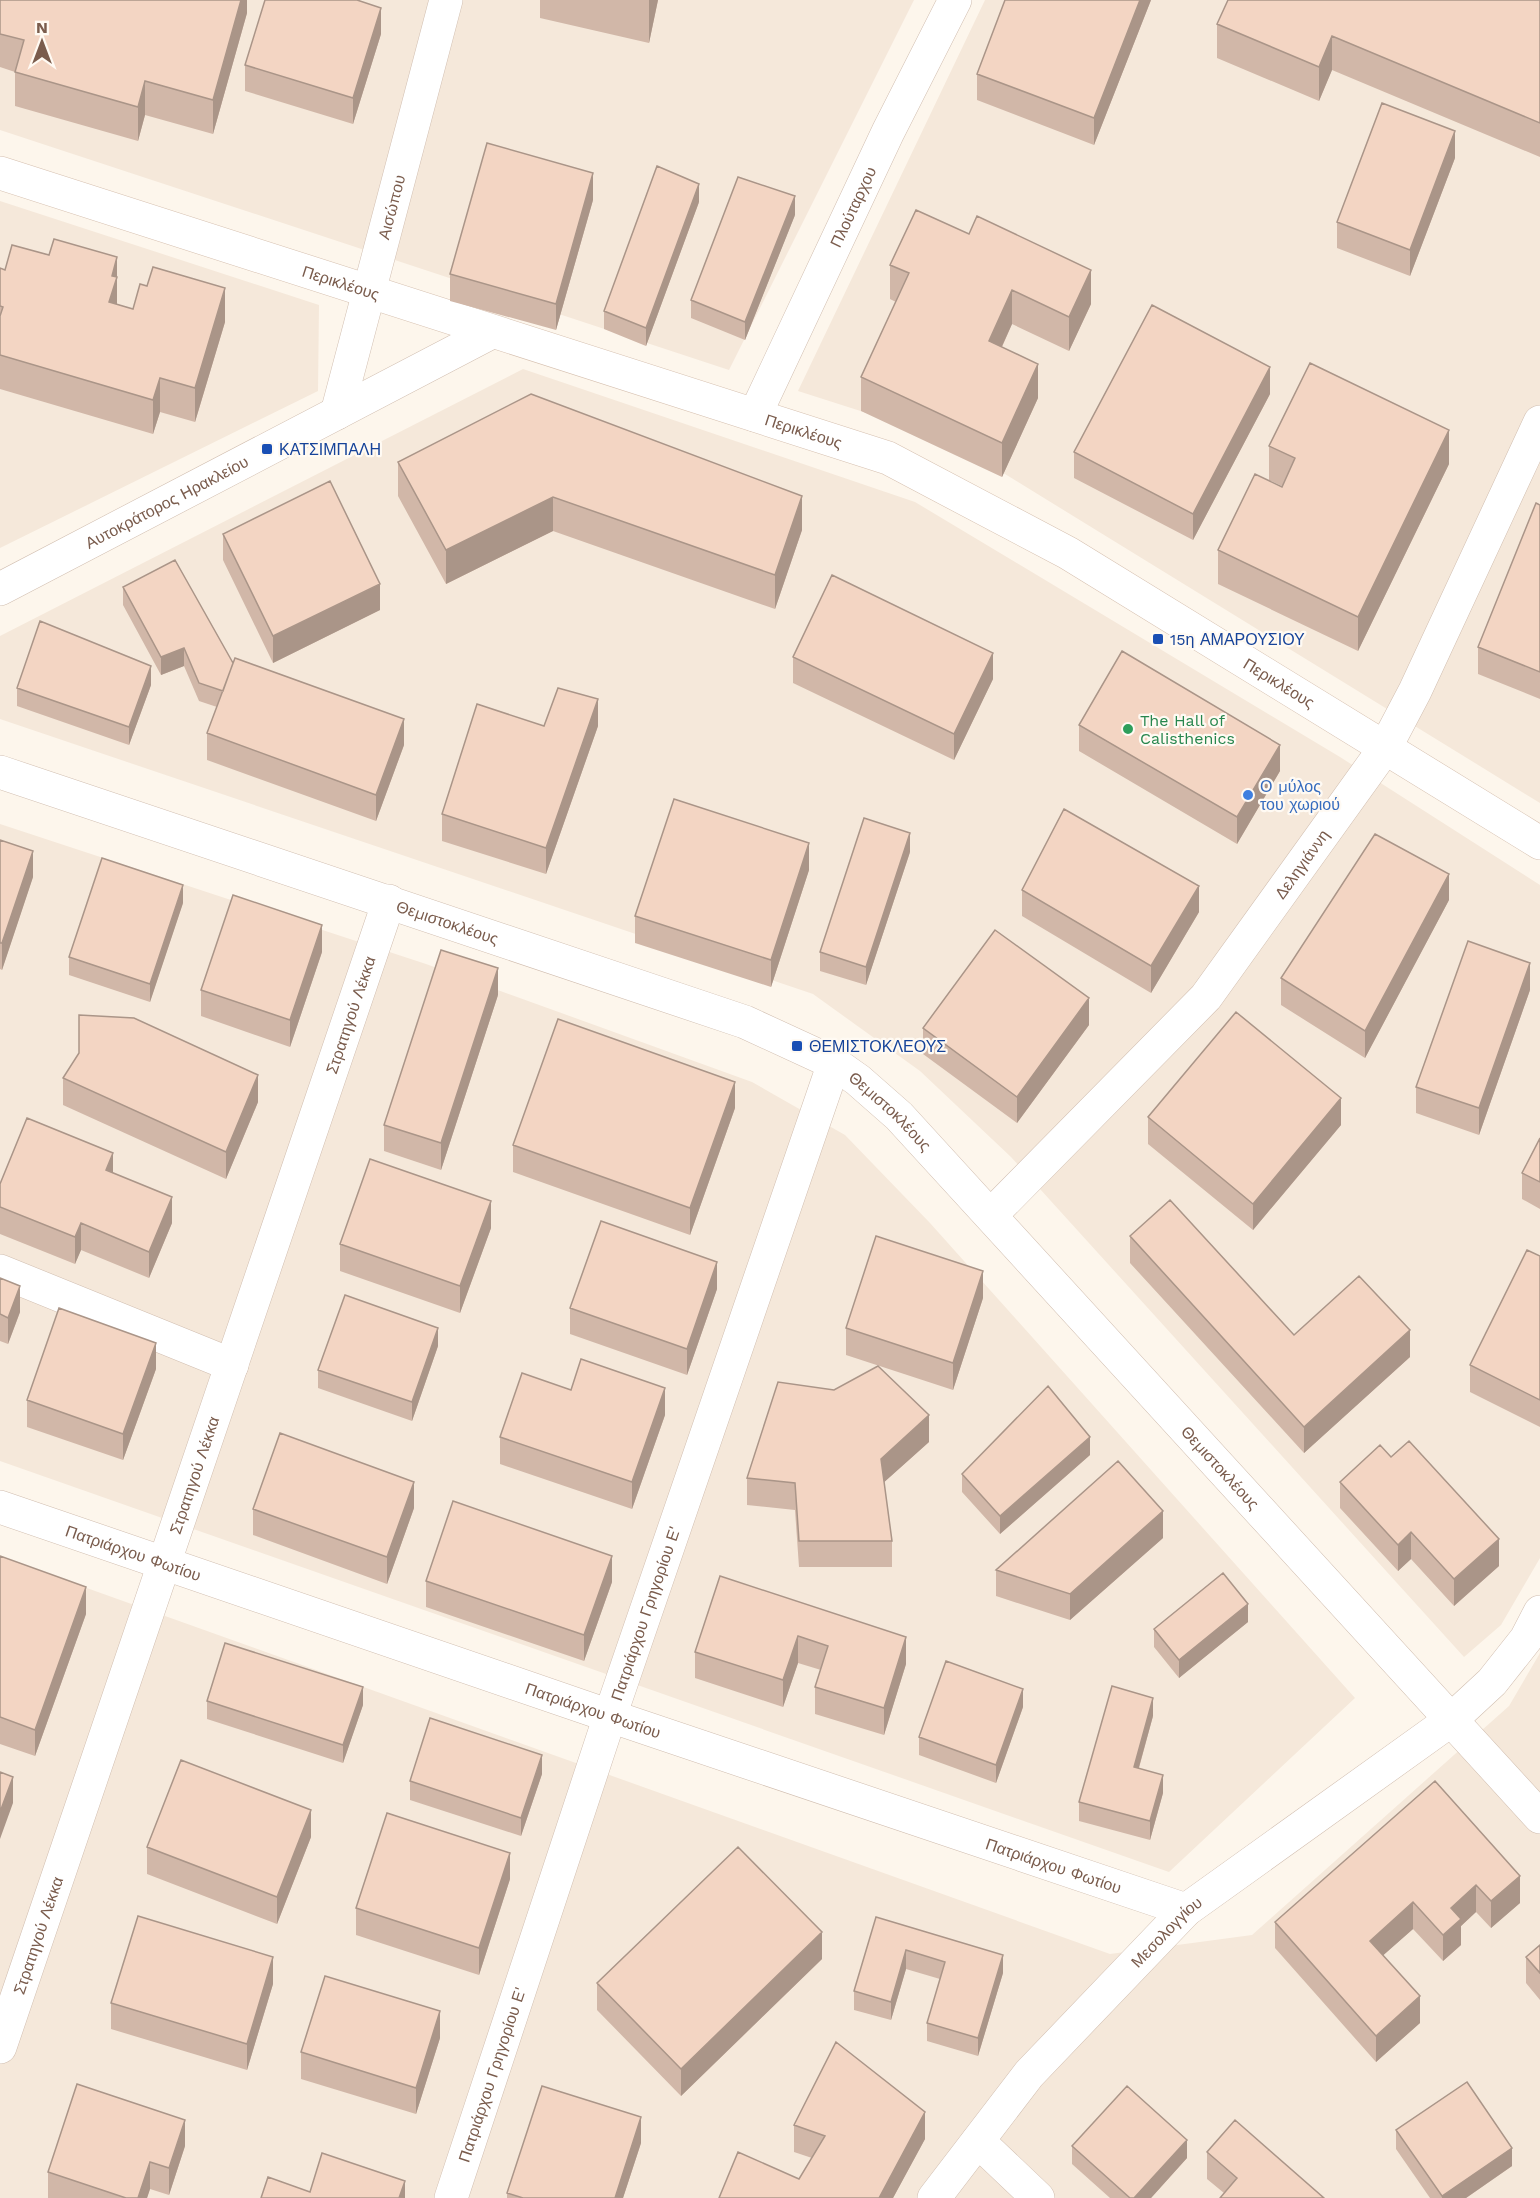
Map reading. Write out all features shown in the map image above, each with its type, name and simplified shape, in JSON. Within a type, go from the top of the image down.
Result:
[{"type":"street","name":"Αισώπου","points":[[337,413],[447,0]]},
{"type":"street","name":"Πλούταρχου","points":[[754,415],[888,132],[955,0]]},
{"type":"street","name":"Περικλέους","points":[[0,174],[888,458],[1068,553],[1540,843]]},
{"type":"street","name":"Αυτοκράτορος Ηρακλείου","points":[[0,589],[492,332]]},
{"type":"street","name":"Δεληγιάννη","points":[[991,1215],[1206,997],[1385,748],[1415,691],[1539,428]]},
{"type":"street","name":"Θεμιστοκλέους","points":[[0,772],[745,1022],[834,1063],[858,1080],[899,1116],[1540,1817]]},
{"type":"street","name":"Στρατηγού Λέκκα","points":[[0,2047],[389,901]]},
{"type":"street","name":"Πατριάρχου Γρηγορίου Ε'","points":[[450,2198],[610,1716],[834,1063]]},
{"type":"street","points":[[0,1271],[232,1365]]},
{"type":"street","name":"Πατριάρχου Φωτίου","points":[[0,1507],[1186,1910]]},
{"type":"street","name":"Μεσολογγίου","points":[[934,2198],[1029,2074],[1186,1910],[1451,1720],[1492,1682],[1526,1639],[1540,1612]]},
{"type":"street","points":[[978,2141],[1038,2198]]},
{"type":"shaded area","points":[[0,0],[914,0],[729,370],[0,130]]},
{"type":"shaded area","points":[[985,0],[1540,0],[1540,803],[948,439],[798,391]]},
{"type":"shaded area","points":[[0,201],[319,305],[318,391],[0,548]]},
{"type":"shaded area","points":[[523,369],[915,502],[1340,757],[1540,885],[1540,1558],[1501,1625],[1464,1657],[1011,1157],[920,1071],[813,994],[0,719],[0,636]]},
{"type":"shaded area","points":[[0,824],[426,964],[752,1082],[845,1135],[930,1223],[1355,1698],[1169,1872],[0,1461]]},
{"type":"shaded area","points":[[0,1557],[1110,1954],[1252,1935],[1509,1706],[1540,1653],[1540,2198],[0,2198]]},
{"type":"building","points":[[0,0],[241,0],[213,100],[145,81],[138,107],[15,72],[24,40],[0,34]]},
{"type":"building","points":[[265,0],[357,0],[381,8],[353,98],[245,65]]},
{"type":"building","points":[[1005,0],[1140,0],[1094,118],[977,74]]},
{"type":"building","points":[[1228,0],[1540,0],[1540,123],[1332,36],[1319,67],[1217,24]]},
{"type":"building","points":[[1382,103],[1455,131],[1410,250],[1337,222]]},
{"type":"building","points":[[487,143],[593,173],[556,304],[450,274]]},
{"type":"building","points":[[657,166],[699,184],[646,328],[604,311]]},
{"type":"building","points":[[738,177],[795,196],[745,322],[691,300]]},
{"type":"building","points":[[916,210],[969,234],[977,216],[1091,270],[1069,317],[1012,290],[989,341],[1038,364],[1002,443],[861,377],[909,273],[890,265]]},
{"type":"building","points":[[54,239],[117,257],[112,276],[117,277],[109,302],[133,309],[140,284],[147,286],[153,267],[225,288],[195,388],[160,378],[153,400],[0,355],[0,316],[3,307],[0,306],[0,268],[5,270],[12,245],[49,255]]},
{"type":"building","points":[[1152,305],[1270,367],[1193,514],[1074,452]]},
{"type":"building","points":[[1310,363],[1449,430],[1358,617],[1218,550],[1255,474],[1282,487],[1295,458],[1269,446]]},
{"type":"building","points":[[531,394],[802,496],[775,575],[553,497],[446,550],[398,462]]},
{"type":"building","points":[[330,481],[380,584],[273,636],[223,534]]},
{"type":"building","points":[[1536,503],[1540,505],[1540,672],[1478,647]]},
{"type":"building","points":[[175,560],[233,663],[223,691],[199,683],[184,648],[161,657],[123,587]]},
{"type":"building","points":[[832,575],[993,653],[954,734],[793,657]]},
{"type":"building","points":[[40,621],[151,666],[129,727],[17,688]]},
{"type":"building","points":[[1122,651],[1280,745],[1237,817],[1079,725]]},
{"type":"building","points":[[235,658],[404,719],[376,795],[207,733]]},
{"type":"building","points":[[558,688],[598,699],[546,848],[442,814],[477,704],[544,726]]},
{"type":"building","points":[[674,799],[809,843],[771,960],[635,916]]},
{"type":"building","points":[[1064,809],[1199,886],[1151,966],[1022,890]]},
{"type":"building","points":[[864,818],[910,833],[866,967],[820,952]]},
{"type":"building","points":[[1375,834],[1449,874],[1365,1031],[1281,978]]},
{"type":"building","points":[[0,840],[33,851],[2,943],[0,943]]},
{"type":"building","points":[[102,858],[183,885],[150,984],[69,957]]},
{"type":"building","points":[[233,895],[322,925],[290,1020],[201,990]]},
{"type":"building","points":[[995,930],[1089,998],[1017,1097],[923,1028]]},
{"type":"building","points":[[1468,941],[1530,963],[1479,1108],[1416,1087]]},
{"type":"building","points":[[441,950],[498,968],[441,1143],[384,1125]]},
{"type":"building","points":[[1236,1012],[1341,1098],[1253,1204],[1148,1117]]},
{"type":"building","points":[[79,1015],[134,1018],[258,1075],[226,1152],[63,1078],[79,1053]]},
{"type":"building","points":[[558,1019],[735,1082],[690,1208],[513,1145]]},
{"type":"building","points":[[27,1118],[113,1153],[106,1170],[172,1197],[149,1252],[81,1223],[75,1237],[0,1207],[0,1184]]},
{"type":"building","points":[[1540,1138],[1540,1182],[1522,1173]]},
{"type":"building","points":[[370,1159],[491,1201],[460,1286],[340,1244]]},
{"type":"building","points":[[1170,1200],[1294,1335],[1359,1276],[1410,1330],[1304,1427],[1130,1236]]},
{"type":"building","points":[[601,1221],[717,1262],[687,1349],[570,1308]]},
{"type":"building","points":[[876,1236],[983,1271],[953,1363],[846,1328]]},
{"type":"building","points":[[1527,1250],[1540,1256],[1540,1400],[1470,1365]]},
{"type":"building","points":[[0,1278],[20,1286],[8,1318],[0,1314]]},
{"type":"building","points":[[345,1295],[438,1328],[412,1402],[318,1370]]},
{"type":"building","points":[[59,1308],[156,1343],[123,1434],[27,1400]]},
{"type":"building","points":[[581,1359],[665,1388],[632,1482],[500,1437],[522,1373],[571,1390]]},
{"type":"building","points":[[878,1366],[929,1415],[881,1459],[892,1541],[799,1541],[795,1483],[747,1478],[778,1382],[834,1390]]},
{"type":"building","points":[[1048,1386],[1090,1437],[1000,1516],[962,1474]]},
{"type":"building","points":[[280,1433],[414,1482],[387,1557],[253,1509]]},
{"type":"building","points":[[1409,1441],[1499,1539],[1454,1579],[1411,1532],[1398,1545],[1340,1482],[1380,1445],[1391,1457]]},
{"type":"building","points":[[1118,1461],[1163,1511],[1070,1594],[996,1570]]},
{"type":"building","points":[[453,1501],[612,1556],[584,1635],[426,1581]]},
{"type":"building","points":[[0,1556],[86,1587],[35,1730],[0,1717]]},
{"type":"building","points":[[1223,1573],[1248,1604],[1179,1660],[1154,1629]]},
{"type":"building","points":[[720,1576],[906,1637],[884,1708],[815,1687],[828,1646],[798,1636],[783,1680],[695,1652]]},
{"type":"building","points":[[225,1643],[363,1687],[343,1745],[207,1701]]},
{"type":"building","points":[[946,1661],[1023,1689],[996,1765],[919,1737]]},
{"type":"building","points":[[1112,1686],[1153,1698],[1134,1767],[1163,1775],[1150,1821],[1079,1802]]},
{"type":"building","points":[[430,1718],[542,1755],[521,1818],[410,1781]]},
{"type":"building","points":[[181,1760],[311,1810],[277,1897],[147,1847]]},
{"type":"building","points":[[0,1772],[13,1777],[0,1812]]},
{"type":"building","points":[[1435,1781],[1520,1876],[1491,1901],[1476,1885],[1451,1908],[1461,1919],[1443,1935],[1413,1902],[1370,1941],[1420,1996],[1376,2036],[1275,1922]]},
{"type":"building","points":[[387,1813],[510,1853],[479,1948],[356,1908]]},
{"type":"building","points":[[738,1847],[822,1932],[681,2069],[597,1983]]},
{"type":"building","points":[[138,1916],[273,1957],[247,2044],[111,2003]]},
{"type":"building","points":[[876,1917],[1003,1955],[978,2038],[927,2023],[945,1962],[906,1950],[891,2002],[854,1991]]},
{"type":"building","points":[[1540,1945],[1540,1973],[1526,1957]]},
{"type":"building","points":[[325,1976],[440,2011],[416,2088],[301,2052]]},
{"type":"building","points":[[836,2042],[925,2112],[879,2198],[719,2198],[738,2152],[799,2179],[825,2136],[794,2125]]},
{"type":"building","points":[[1467,2082],[1512,2148],[1442,2196],[1396,2130]]},
{"type":"building","points":[[77,2084],[185,2120],[169,2168],[150,2162],[138,2198],[126,2198],[48,2172]]},
{"type":"building","points":[[542,2086],[641,2117],[615,2198],[523,2198],[507,2193]]},
{"type":"building","points":[[1127,2086],[1187,2140],[1134,2198],[1130,2198],[1072,2146]]},
{"type":"building","points":[[1235,2120],[1324,2198],[1220,2198],[1237,2178],[1207,2152]]},
{"type":"building","points":[[322,2153],[405,2181],[399,2198],[261,2198],[268,2177],[310,2192]]},
{"type":"place","name":"ΚΑΤΣΙΜΠΑΛΗ","points":[[267,449]]},
{"type":"place","name":"15η ΑΜΑΡΟΥΣΙΟΥ","points":[[1158,639]]},
{"type":"place","name":"The Hall of Calisthenics","points":[[1128,729]]},
{"type":"place","name":"Ο μύλος του χωριού","points":[[1248,795]]},
{"type":"place","name":"ΘΕΜΙΣΤΟΚΛΕΟΥΣ","points":[[797,1046]]}]
